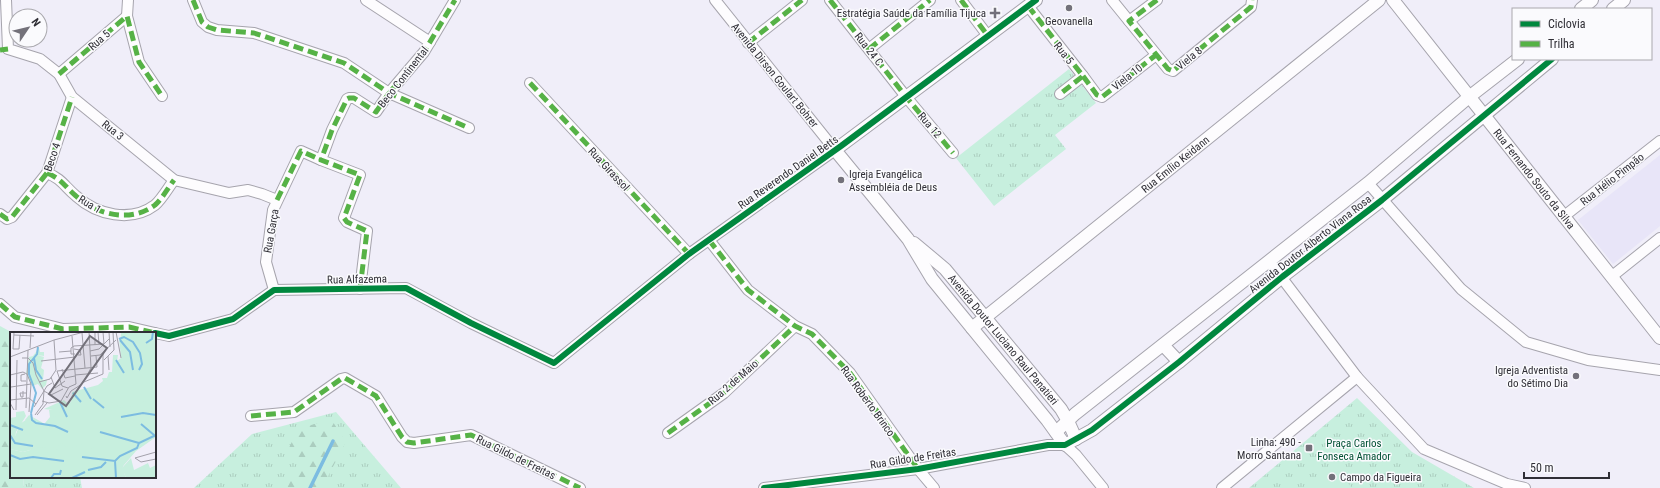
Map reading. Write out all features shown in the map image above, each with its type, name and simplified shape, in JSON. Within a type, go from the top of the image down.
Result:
[{"type":"street","name":"Rua 3","points":[[6,0],[4,49],[40,59],[59,74],[72,97],[174,180],[229,193],[248,190],[278,200]]},
{"type":"street","points":[[128,0],[126,16],[139,62],[162,96]]},
{"type":"street","points":[[193,0],[202,22],[208,27],[217,30],[254,33],[337,60],[344,63],[389,93],[469,128]]},
{"type":"street","points":[[366,0],[430,42]]},
{"type":"street","name":"Beco Continental","points":[[321,160],[332,130],[349,98],[354,98],[376,112],[389,93],[424,52],[455,0]]},
{"type":"street","name":"Avenida Dirson Goulart Bohrer","points":[[715,0],[748,43],[836,150]]},
{"type":"street","points":[[748,43],[802,0]]},
{"type":"street","name":"Rua 24 C","points":[[830,0],[907,98]]},
{"type":"street","points":[[869,49],[930,0]]},
{"type":"street","points":[[960,0],[988,36]]},
{"type":"street","name":"Viela 8","points":[[1112,0],[1170,71],[1175,70],[1251,8],[1252,0]]},
{"type":"street","points":[[1129,21],[1157,0]]},
{"type":"street","name":"Rua Emílio Keidann","points":[[972,328],[1379,0]]},
{"type":"street","name":"Rua Fernando Souto da Silva","points":[[1393,0],[1660,338]]},
{"type":"street","points":[[1582,8],[1592,0]]},
{"type":"street","points":[[1614,8],[1624,0]]},
{"type":"street","name":"Rua 5","points":[[1032,3],[1083,76]]},
{"type":"street","name":"Rua Reverendo Daniel Betts","points":[[554,362],[688,254],[836,150],[1032,3]]},
{"type":"street","name":"Rua 5","points":[[59,74],[126,16]]},
{"type":"street","name":"Viela 10","points":[[1083,76],[1097,95],[1102,96],[1156,54]]},
{"type":"street","name":"Avenida Doutor Alberto Viana Rosa","points":[[1056,432],[1075,414],[1368,183],[1469,97],[1517,60]]},
{"type":"street","name":"Avenida Doutor Alberto Viana Rosa","points":[[1065,445],[1092,430],[1179,362],[1282,277],[1382,200],[1551,60]]},
{"type":"street","points":[[1060,94],[1083,76]]},
{"type":"street","name":"Rua Girassol","points":[[530,83],[688,254]]},
{"type":"street","name":"Beco 4","points":[[0,214],[8,219],[12,217],[48,173],[72,97]]},
{"type":"street","name":"Rua 12","points":[[907,98],[953,153]]},
{"type":"street","name":"Rua Hélio Pimpão","points":[[1563,217],[1660,141]]},
{"type":"street","name":"Avenida Doutor Luciano Raul Panatieri","points":[[836,150],[908,239],[932,279],[1065,445],[1076,455],[1103,488]]},
{"type":"street","name":"Rua Garça","points":[[274,290],[266,262],[273,210],[301,151],[321,160]]},
{"type":"street","points":[[321,160],[360,175],[344,218],[347,222],[367,231],[360,289]]},
{"type":"street","name":"Rua 1","points":[[48,173],[58,177],[76,197],[102,212],[116,215],[140,212],[156,204],[174,180]]},
{"type":"street","points":[[1368,183],[1461,289],[1526,342],[1588,360],[1660,370]]},
{"type":"street","points":[[1611,277],[1660,238]]},
{"type":"street","name":"Avenida Doutor Luciano Raul Panatieri","points":[[908,239],[946,269],[1061,409],[1076,439],[1076,455]]},
{"type":"street","name":"Rua Roberto Brinco","points":[[709,240],[748,290],[795,326],[812,334],[850,373],[918,469],[934,488]]},
{"type":"street","points":[[1269,261],[1357,377],[1424,449],[1504,486],[1525,488]]},
{"type":"street","name":"Rua Alfazema","points":[[274,290],[406,288],[471,323],[554,362]]},
{"type":"street","points":[[156,333],[169,336],[234,319],[274,290]]},
{"type":"street","points":[[0,304],[15,317],[63,329],[129,327],[151,332]]},
{"type":"street","name":"Rua 2 de Maio","points":[[668,433],[724,393],[795,326]]},
{"type":"street","points":[[1163,345],[1179,362]]},
{"type":"street","points":[[1222,488],[1357,377]]},
{"type":"street","name":"Rua Gildo de Freitas","points":[[251,416],[294,412],[341,378],[345,378],[376,396],[382,403],[402,437],[407,442],[414,443],[471,435],[580,488]]},
{"type":"street","points":[[1048,445],[1056,432]]},
{"type":"street","name":"Rua Gildo de Freitas","points":[[764,488],[918,469],[1048,445],[1065,445]]},
{"type":"shaded area","points":[[1660,155],[1660,226],[1613,264],[1578,220]]},
{"type":"green space","points":[[1069,69],[1096,103],[1055,135],[1066,149],[994,206],[956,158]]},
{"type":"green space","points":[[0,326],[11,332],[10,478],[23,478],[24,488],[0,488]]},
{"type":"green space","name":"Praça Carlos Fonseca Amador","points":[[1357,398],[1412,452],[1474,488],[1249,488]]},
{"type":"green space","points":[[336,412],[401,488],[194,488],[252,434]]},
{"type":"green space","points":[[331,419],[346,442],[326,480],[327,488],[287,488],[297,465],[287,452],[298,429]]},
{"type":"green space","name":"Campo da Figueira","points":[[1334,465],[1352,488],[1309,488]]},
{"type":"green space","points":[[23,478],[80,478],[82,488],[24,488]]},
{"type":"waterway","points":[[310,488],[333,441]]},
{"type":"marked path","points":[[193,0],[202,22],[208,27],[217,30],[254,33],[344,63],[389,93],[469,128]]},
{"type":"marked path","points":[[360,289],[367,231],[347,222],[344,218],[360,175],[321,160],[332,130],[347,99],[354,98],[376,112],[389,93],[424,52],[455,0]]},
{"type":"marked path","points":[[748,43],[802,0]]},
{"type":"marked path","points":[[830,0],[907,98],[953,153]]},
{"type":"marked path","points":[[869,49],[930,0]]},
{"type":"marked path","points":[[961,0],[988,36]]},
{"type":"marked path","points":[[1157,0],[1129,21],[1168,69],[1173,71],[1251,7],[1252,0]]},
{"type":"marked path","points":[[1028,6],[1083,76],[1060,94]]},
{"type":"marked path","points":[[59,74],[127,16],[139,62],[162,96]]},
{"type":"marked path","points":[[0,50],[8,49]]},
{"type":"marked path","points":[[1083,76],[1097,95],[1102,97],[1156,55]]},
{"type":"marked path","points":[[530,83],[689,254]]},
{"type":"marked path","points":[[0,214],[7,219],[12,217],[47,173],[72,97]]},
{"type":"marked path","points":[[277,200],[301,151],[321,160]]},
{"type":"marked path","points":[[47,173],[60,180],[84,203],[104,212],[125,215],[146,211],[155,205],[163,197],[174,180]]},
{"type":"marked path","points":[[709,240],[748,290],[795,326],[812,334],[850,373],[918,469]]},
{"type":"marked path","points":[[0,304],[15,317],[63,329],[129,327],[151,332]]},
{"type":"marked path","points":[[668,433],[724,393],[795,326]]},
{"type":"marked path","points":[[251,416],[294,412],[341,379],[345,378],[376,396],[402,437],[407,442],[414,443],[471,435],[580,488]]},
{"type":"cycle path","points":[[156,333],[169,336],[233,319],[274,290],[406,288],[471,323],[554,363],[689,254],[841,146],[1036,0]]},
{"type":"cycle path","points":[[764,488],[918,469],[1048,445],[1065,445],[1092,430],[1179,362],[1282,277],[1382,200],[1551,60]]},
{"type":"place","name":"Geovanella","points":[[1069,8]]},
{"type":"place","name":"Estratégia Saúde da Família Tijuca","points":[[995,13]]},
{"type":"place","name":"Igreja Evangélica Assembléia de Deus","points":[[841,180]]},
{"type":"place","name":"Igreja Adventista do Sétimo Dia","points":[[1576,376]]},
{"type":"place","name":"Linha: 490 - Morro Santana","points":[[1309,448]]},
{"type":"place","name":"Campo da Figueira","points":[[1332,477]]}]
